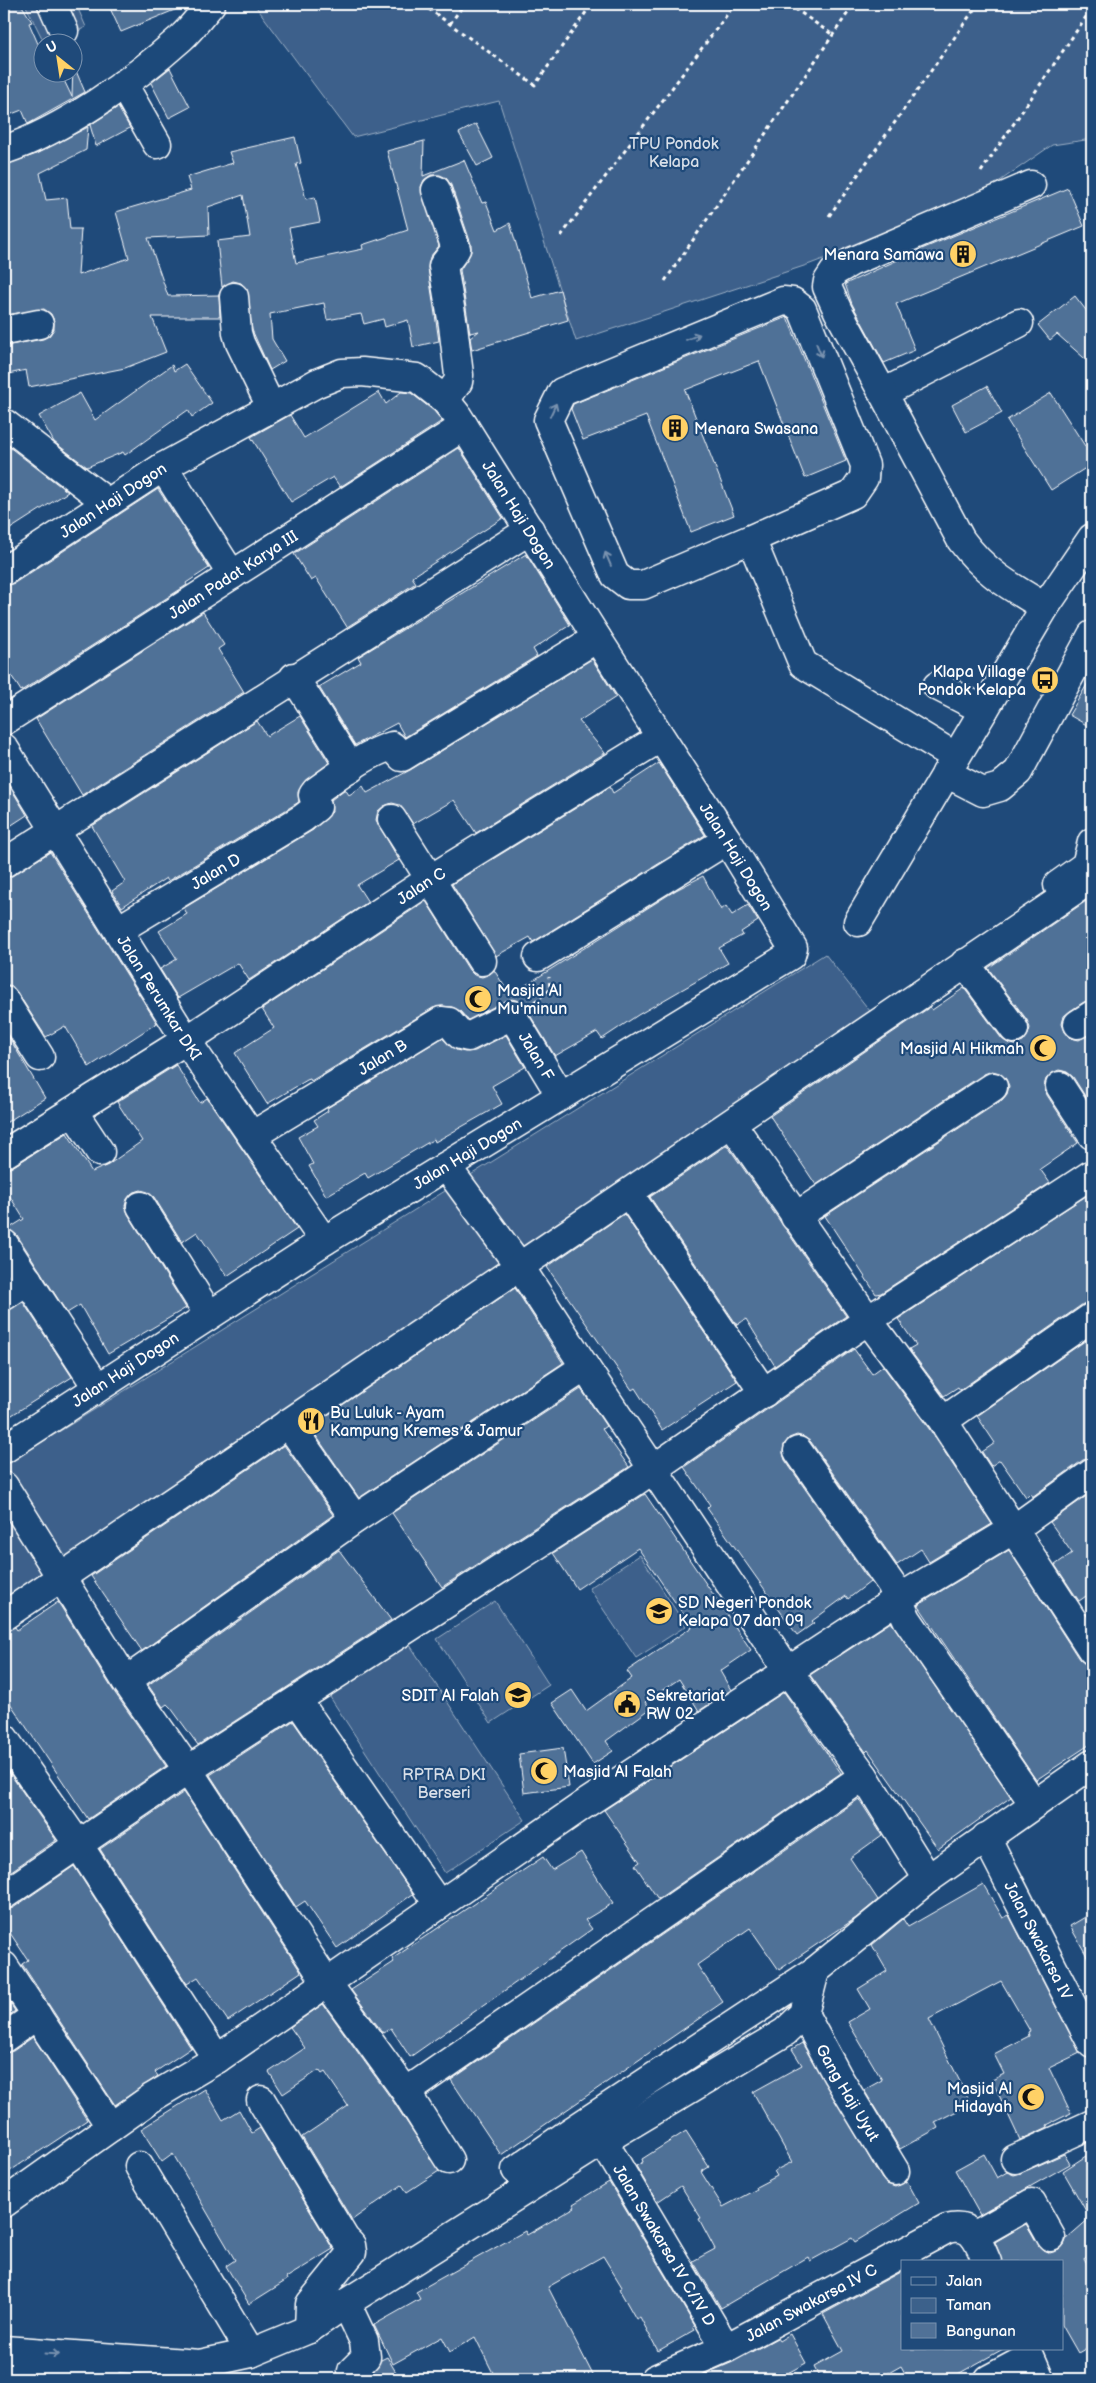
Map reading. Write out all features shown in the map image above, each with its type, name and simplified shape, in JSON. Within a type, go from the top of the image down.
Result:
[{"type":"street","points":[[52,4],[64,31]]},
{"type":"street","points":[[4,150],[30,141],[88,109],[182,38],[211,4]]},
{"type":"street","points":[[123,84],[157,144]]},
{"type":"street","points":[[1031,185],[851,262],[831,276],[827,287],[838,311],[962,540],[975,559],[994,576],[1045,607]]},
{"type":"street","points":[[436,190],[456,249],[443,266],[454,325],[459,375],[458,382],[445,400]]},
{"type":"street","points":[[234,297],[237,333],[240,343],[270,407]]},
{"type":"street","points":[[783,301],[793,302],[802,309],[865,465],[864,478],[853,494],[751,539],[643,585],[628,585],[615,575],[548,420],[562,392],[783,301]]},
{"type":"street","points":[[883,393],[1019,323]]},
{"type":"street","points":[[4,331],[39,324]]},
{"type":"street","name":"Jalan Haji Dogon","points":[[4,571],[163,467],[270,407],[342,373],[362,372],[417,378],[445,400],[464,426],[660,738],[727,840],[790,943],[793,953],[324,1241],[4,1449]]},
{"type":"street","points":[[4,423],[108,503]]},
{"type":"street","name":"Jalan Padat Karya III","points":[[4,721],[464,426]]},
{"type":"street","points":[[163,467],[232,576]]},
{"type":"street","points":[[4,863],[294,677],[530,530]]},
{"type":"street","points":[[858,922],[1045,607],[1092,538]]},
{"type":"street","points":[[751,539],[803,664],[951,765],[983,792],[1000,787],[1018,772],[1092,635]]},
{"type":"street","points":[[294,677],[351,768],[382,749],[392,746],[402,757],[597,638]]},
{"type":"street","points":[[937,686],[984,710]]},
{"type":"street","name":"Jalan C","points":[[4,1154],[186,1040],[429,880],[660,738]]},
{"type":"street","name":"Jalan Perumkar DKI","points":[[4,748],[54,832],[118,930],[186,1040],[324,1241]]},
{"type":"street","name":"Jalan D","points":[[118,930],[317,808],[314,795],[316,791],[351,768]]},
{"type":"street","points":[[392,818],[429,880],[482,961]]},
{"type":"street","points":[[538,957],[727,840]]},
{"type":"street","points":[[4,1616],[732,1124],[961,958],[1089,862]]},
{"type":"street","points":[[961,958],[1014,1029]]},
{"type":"street","points":[[4,1000],[40,1057]]},
{"type":"street","name":"Jalan F","points":[[512,1015],[561,1096]]},
{"type":"street","name":"Jalan B","points":[[253,1135],[441,1021],[449,1022],[460,1035],[468,1037],[512,1015]]},
{"type":"street","points":[[1060,1086],[1092,1135]]},
{"type":"street","points":[[796,1217],[994,1087]]},
{"type":"street","points":[[73,1111],[100,1152]]},
{"type":"street","points":[[732,1124],[868,1320],[943,1421],[1014,1529],[1088,1633]]},
{"type":"street","points":[[446,1166],[520,1266],[585,1367],[788,1670],[864,1776],[928,1879]]},
{"type":"street","points":[[4,1895],[188,1770],[298,1701],[653,1469],[868,1320],[1092,1174]]},
{"type":"street","points":[[630,1194],[764,1393]]},
{"type":"street","points":[[141,1206],[209,1315]]},
{"type":"street","points":[[4,1244],[97,1387]]},
{"type":"street","points":[[4,1296],[28,1280]]},
{"type":"street","points":[[943,1421],[1092,1317]]},
{"type":"street","points":[[126,1681],[355,1519],[585,1367]]},
{"type":"street","points":[[288,1424],[355,1519]]},
{"type":"street","points":[[798,1452],[891,1584],[907,1619],[1034,1804]]},
{"type":"street","points":[[4,2203],[154,2097],[217,2059],[582,1806],[898,1599],[1014,1529],[1092,1473]]},
{"type":"street","points":[[4,1486],[126,1681],[188,1770],[327,1983],[406,2092],[449,2160]]},
{"type":"street","points":[[298,1701],[439,1905]]},
{"type":"street","points":[[4,1738],[78,1844],[217,2059]]},
{"type":"street","points":[[516,2170],[569,2132],[815,1971],[928,1879],[1092,1764]]},
{"type":"street","points":[[406,2092],[864,1776]]},
{"type":"street","name":"Jalan Swakarsa IV","points":[[986,1837],[1092,2044]]},
{"type":"street","points":[[4,1966],[111,2127]]},
{"type":"street","points":[[4,2350],[169,2374],[200,2364],[251,2353],[309,2329],[346,2303],[603,2141],[785,2032],[804,2014],[815,1971]]},
{"type":"street","name":"Gang Haji Uyut","points":[[804,2014],[837,2075],[895,2170]]},
{"type":"street","points":[[4,2038],[37,2015]]},
{"type":"street","points":[[261,2100],[345,2238],[352,2245],[352,2252],[310,2304],[309,2329]]},
{"type":"street","points":[[1015,2159],[1092,2124]]},
{"type":"street","name":"Jalan Swakarsa IV C/IV D","points":[[603,2141],[726,2348]]},
{"type":"street","points":[[139,2166],[251,2353]]},
{"type":"street","points":[[986,2260],[970,2232],[1032,2203],[1051,2238]]},
{"type":"street","name":"Jalan Swakarsa IV C","points":[[654,2379],[726,2348],[947,2229],[958,2226],[970,2232]]},
{"type":"street","points":[[346,2303],[364,2341],[366,2358],[352,2371],[356,2379]]},
{"type":"street","points":[[989,2379],[1032,2362]]},
{"type":"street","points":[[4,2373],[106,2379]]},
{"type":"path","points":[[422,4],[535,85],[592,4]]},
{"type":"path","points":[[450,24],[464,4]]},
{"type":"path","points":[[583,4],[589,8]]},
{"type":"path","points":[[561,236],[735,4]]},
{"type":"path","points":[[788,4],[833,35]]},
{"type":"path","points":[[665,281],[854,4]]},
{"type":"path","points":[[830,216],[978,4]]},
{"type":"path","points":[[981,172],[1092,8]]},
{"type":"green space","points":[[25,4],[76,4],[86,27],[76,32],[39,32]]},
{"type":"green space","name":"TPU Pondok Kelapa","points":[[254,4],[1092,4],[1092,139],[1052,145],[965,205],[810,264],[576,341],[499,101],[353,137]]},
{"type":"green space","points":[[825,954],[870,1011],[508,1261],[4,1600],[4,1466]]},
{"type":"green space","points":[[640,1555],[686,1626],[636,1658],[589,1588]]},
{"type":"green space","points":[[495,1601],[549,1685],[491,1723],[437,1639]]},
{"type":"green space","name":"RPTRA DKI Berseri","points":[[408,1642],[525,1820],[445,1873],[328,1694]]},
{"type":"building","points":[[4,4],[21,4],[32,22],[29,23],[33,32],[32,82],[65,82],[72,97],[72,82],[81,82],[85,92],[28,124],[22,110],[4,117]]},
{"type":"building","points":[[108,4],[189,4],[121,32]]},
{"type":"building","points":[[170,68],[190,107],[169,118],[151,83]]},
{"type":"building","points":[[118,107],[130,128],[96,146],[90,125]]},
{"type":"building","points":[[476,124],[493,158],[477,166],[459,133]]},
{"type":"building","points":[[88,127],[86,150],[40,173],[46,200],[67,198],[70,229],[81,229],[78,275],[129,258],[116,212],[191,190],[187,177],[233,163],[229,152],[295,137],[301,163],[296,164],[306,199],[315,197],[320,222],[289,228],[296,263],[363,249],[362,245],[408,230],[387,151],[424,141],[423,176],[464,160],[482,203],[486,202],[497,230],[510,223],[532,298],[560,290],[568,320],[472,350],[470,338],[479,331],[470,333],[460,270],[471,252],[471,244],[451,185],[446,178],[440,175],[431,175],[424,180],[421,187],[439,246],[430,257],[428,268],[439,341],[413,347],[408,320],[385,327],[383,319],[364,324],[361,314],[327,320],[324,303],[270,314],[272,339],[285,361],[270,370],[252,330],[247,289],[241,283],[233,281],[222,287],[217,241],[250,237],[243,195],[208,207],[209,235],[148,238],[168,296],[219,295],[220,317],[152,317],[166,352],[125,368],[29,387],[26,370],[4,375],[4,346],[43,339],[49,336],[54,329],[54,321],[51,314],[44,309],[6,315],[4,297],[4,165],[34,155]]},
{"type":"building","name":"Menara Samawa","points":[[1068,188],[1084,226],[896,304],[915,350],[884,363],[852,304],[845,284],[924,248]]},
{"type":"building","points":[[1075,296],[1092,318],[1092,365],[1057,334],[1050,340],[1038,325]]},
{"type":"building","name":"Menara Swasana","points":[[787,317],[846,461],[805,478],[759,361],[685,390],[734,515],[691,532],[646,416],[583,440],[571,409],[573,404]]},
{"type":"building","points":[[185,364],[212,403],[192,417],[188,410],[125,455],[123,452],[87,467],[54,442],[39,416],[80,393],[95,420],[172,365],[174,371]]},
{"type":"building","points":[[987,386],[1002,413],[966,432],[952,405]]},
{"type":"building","points":[[379,392],[386,404],[401,392],[411,393],[434,411],[442,421],[340,487],[333,477],[291,502],[251,437],[290,415],[304,438]]},
{"type":"building","points":[[1051,393],[1092,457],[1092,464],[1051,490],[1007,420]]},
{"type":"building","points":[[4,443],[68,492],[4,533]]},
{"type":"building","points":[[459,448],[503,518],[412,577],[416,583],[347,627],[316,578],[311,581],[294,554]]},
{"type":"building","points":[[158,489],[209,568],[186,583],[187,585],[21,691],[4,664],[4,586],[13,584]]},
{"type":"building","points":[[526,554],[570,625],[533,649],[537,656],[405,737],[397,723],[355,745],[319,687],[361,662],[358,657]]},
{"type":"building","points":[[203,612],[224,645],[218,649],[244,692],[82,795],[36,719]]},
{"type":"building","points":[[592,659],[616,697],[579,721],[605,753],[476,833],[454,800],[413,824],[400,805],[392,803],[384,806],[378,811],[376,820],[399,860],[357,885],[368,902],[249,980],[238,963],[178,998],[160,969],[177,959],[159,931],[187,914],[184,908],[313,830],[332,812],[331,800],[345,789],[349,795],[363,786],[367,793],[410,770]]},
{"type":"building","points":[[1092,676],[1092,728],[1069,715]]},
{"type":"building","points":[[300,716],[329,763],[304,782],[298,792],[299,802],[168,881],[166,878],[122,907],[112,891],[125,882],[92,826],[257,721],[267,736]]},
{"type":"building","points":[[659,763],[705,835],[533,942],[530,937],[496,956],[452,884],[610,787],[613,793]]},
{"type":"building","points":[[4,777],[27,815],[4,830]]},
{"type":"building","points":[[50,852],[157,1023],[89,1067],[65,1026],[46,1037],[17,992],[12,986],[4,984],[4,878],[12,876]]},
{"type":"building","points":[[703,876],[721,910],[726,906],[732,915],[748,905],[758,921],[741,932],[743,935],[719,948],[728,963],[638,1015],[602,1039],[597,1032],[555,1056],[525,1007],[519,1001],[512,999],[505,1001],[468,1020],[460,1011],[452,1007],[442,1006],[433,1008],[311,1081],[310,1079],[307,1080],[267,1104],[235,1053],[274,1028],[262,1009],[426,901],[469,970],[474,975],[482,977],[494,970],[510,995],[676,890]]},
{"type":"building","points":[[1092,897],[1092,1000],[1084,1002],[1070,1011],[1064,1016],[1062,1024],[1065,1032],[1071,1038],[1079,1040],[1092,1033],[1092,1107],[1073,1077],[1067,1072],[1059,1070],[1052,1073],[1046,1079],[1044,1086],[1047,1095],[1078,1143],[1040,1169],[1050,1183],[881,1293],[876,1294],[825,1216],[1002,1100],[1007,1094],[1009,1086],[1006,1079],[1000,1073],[992,1071],[984,1074],[816,1185],[770,1116],[930,1007],[932,1010],[964,988],[1002,1039],[1015,1045],[1023,1042],[1030,1028],[1027,1020],[988,968]]},
{"type":"building","points":[[4,1029],[45,1098],[4,1124]]},
{"type":"building","points":[[506,1035],[525,1067],[492,1086],[502,1104],[435,1142],[434,1139],[368,1178],[365,1173],[326,1196],[309,1166],[313,1164],[298,1137],[318,1126],[314,1120],[328,1111],[327,1108],[442,1038],[456,1050],[465,1052],[475,1051]]},
{"type":"building","points":[[176,1065],[200,1103],[207,1098],[297,1229],[227,1276],[197,1232],[182,1242],[154,1197],[148,1192],[141,1190],[132,1193],[127,1199],[125,1206],[128,1214],[186,1308],[108,1354],[80,1305],[67,1313],[17,1235],[8,1229],[24,1219],[4,1187],[4,1170],[67,1133],[92,1172],[108,1165],[142,1141],[117,1102]]},
{"type":"building","points":[[727,1145],[846,1316],[775,1366],[746,1319],[737,1325],[650,1197]]},
{"type":"building","points":[[1092,1192],[1092,1302],[1083,1304],[960,1390],[958,1387],[944,1396],[909,1349],[916,1345],[898,1319]]},
{"type":"building","points":[[624,1214],[737,1381],[662,1430],[635,1388],[632,1390],[547,1267]]},
{"type":"building","points":[[515,1288],[563,1363],[359,1498],[310,1427]]},
{"type":"building","points":[[23,1302],[72,1377],[4,1420],[4,1311]]},
{"type":"building","points":[[1092,1336],[1092,1458],[1083,1460],[1032,1497],[1030,1493],[1026,1497],[1000,1460],[991,1466],[982,1452],[995,1443],[977,1416]]},
{"type":"building","points":[[854,1349],[872,1374],[883,1366],[930,1430],[992,1524],[929,1562],[921,1549],[897,1565],[811,1442],[797,1435],[789,1438],[784,1445],[783,1453],[785,1460],[870,1582],[848,1599],[846,1596],[812,1621],[814,1623],[797,1635],[707,1508],[710,1505],[684,1467]]},
{"type":"building","points":[[581,1389],[606,1426],[602,1429],[629,1467],[442,1587],[392,1513]]},
{"type":"building","points":[[284,1445],[333,1515],[142,1651],[91,1576]]},
{"type":"building","points":[[1092,1492],[1092,1592],[1079,1601],[1055,1565],[1072,1553],[1050,1522]]},
{"type":"building","points":[[645,1494],[751,1650],[720,1671],[731,1690],[699,1711],[679,1679],[645,1702],[650,1709],[606,1741],[613,1751],[593,1764],[552,1703],[572,1690],[586,1711],[632,1678],[627,1671],[692,1627],[638,1548],[577,1589],[553,1553]]},
{"type":"building","points":[[339,1550],[391,1620],[198,1745],[171,1708],[167,1704],[163,1707],[148,1685]]},
{"type":"building","points":[[1009,1550],[1079,1659],[1085,1664],[1092,1666],[1092,1743],[1036,1780],[918,1605]]},
{"type":"building","points":[[58,1602],[113,1690],[166,1766],[88,1819],[4,1694],[4,1631],[15,1627],[17,1630]]},
{"type":"building","points":[[891,1622],[1011,1797],[938,1849],[868,1750],[866,1752],[810,1675]]},
{"type":"building","points":[[784,1692],[841,1773],[658,1899],[635,1865],[640,1862],[604,1810]]},
{"type":"building","points":[[293,1721],[413,1894],[337,1948],[305,1901],[296,1907],[210,1775]]},
{"type":"building","name":"Masjid Al Falah","points":[[563,1748],[569,1787],[524,1793],[519,1754]]},
{"type":"building","points":[[4,1765],[56,1840],[4,1876]]},
{"type":"building","points":[[184,1792],[301,1972],[228,2021],[198,1977],[187,1984],[100,1849]]},
{"type":"building","points":[[859,1799],[882,1835],[850,1858],[878,1900],[856,1918],[779,1970],[750,1928],[697,1965],[723,2002],[501,2155],[451,2080]]},
{"type":"building","points":[[581,1852],[613,1903],[585,1920],[592,1929],[410,2057],[391,2028],[383,2033],[351,1990],[394,1962],[392,1959],[543,1857],[552,1870]]},
{"type":"building","points":[[74,1866],[191,2048],[155,2072],[158,2076],[115,2105],[22,1964],[28,1960],[4,1924],[4,1910],[13,1908]]},
{"type":"building","points":[[983,1884],[1003,1918],[1009,1915],[1080,2053],[1049,2068],[1071,2113],[1047,2125],[1048,2127],[1020,2140],[992,2080],[1004,2074],[994,2054],[1029,2036],[1028,2032],[1030,2031],[1001,1981],[929,2019],[971,2104],[935,2122],[938,2128],[900,2149],[864,2090],[882,2080],[848,2022],[870,2009],[858,1989],[887,1971],[872,1945],[903,1919],[908,1927]]},
{"type":"building","points":[[1092,1913],[1092,1965],[1070,1926]]},
{"type":"building","points":[[4,1994],[15,2011],[4,2019]]},
{"type":"building","points":[[323,2004],[393,2101],[439,2171],[407,2192],[402,2185],[352,2220],[302,2137],[348,2106],[325,2072],[322,2074],[319,2070],[283,2094],[269,2072],[305,2048],[290,2027]]},
{"type":"building","points":[[33,2037],[87,2120],[4,2175],[4,2053],[13,2051]]},
{"type":"building","points":[[802,2043],[882,2179],[887,2184],[895,2187],[907,2181],[919,2203],[855,2242],[852,2238],[810,2261],[808,2257],[721,2308],[693,2261],[715,2249],[699,2219],[701,2218],[681,2186],[657,2202],[636,2166],[643,2162],[642,2159],[686,2131],[709,2167],[701,2172],[723,2207],[777,2176],[774,2171],[792,2162],[753,2092],[802,2065],[792,2049]]},
{"type":"building","points":[[205,2089],[223,2120],[239,2110],[252,2133],[260,2128],[333,2249],[249,2304],[226,2266],[235,2260],[173,2154],[162,2162],[141,2129]]},
{"type":"building","points":[[1092,2152],[1092,2252],[1084,2259],[1092,2274],[1092,2345],[1078,2353],[1064,2328],[1064,2260],[1001,2260],[995,2242],[1026,2224],[1043,2250],[1050,2253],[1059,2250],[1067,2238],[1090,2218],[1063,2171]]},
{"type":"building","points":[[984,2154],[997,2178],[1007,2172],[1014,2175],[1021,2173],[1064,2154],[1070,2164],[980,2215],[955,2170]]},
{"type":"building","points":[[609,2182],[695,2326],[693,2327],[695,2330],[658,2351],[640,2317],[636,2319],[619,2289],[622,2287],[603,2256],[548,2287],[595,2379],[496,2379],[475,2337],[450,2352],[442,2337],[393,2364],[374,2325],[420,2299],[416,2292],[525,2231],[527,2235],[575,2207],[573,2204]]},
{"type":"building","points":[[901,2272],[901,2350],[1001,2350],[949,2379],[908,2379],[901,2366],[878,2379],[820,2379],[814,2367],[843,2351],[823,2314]]},
{"type":"building","points":[[790,2334],[806,2363],[777,2379],[693,2379],[733,2362],[777,2338],[779,2341]]},
{"type":"building","points":[[387,2357],[400,2379],[372,2379],[371,2375],[381,2360]]},
{"type":"place","name":"Menara Samawa","points":[[963,254]]},
{"type":"place","name":"Menara Swasana","points":[[675,428]]},
{"type":"place","name":"Klapa Village Pondok Kelapa","points":[[1045,680]]},
{"type":"place","name":"Masjid Al Mu'minun","points":[[478,999]]},
{"type":"place","name":"Masjid Al Hikmah","points":[[1043,1048]]},
{"type":"place","name":"Bu Luluk - Ayam Kampung Kremes & Jamur","points":[[311,1421]]},
{"type":"place","name":"SD Negeri Pondok Kelapa 07 dan 09","points":[[659,1611]]},
{"type":"place","name":"SDIT Al Falah","points":[[518,1695]]},
{"type":"place","name":"Sekretariat RW 02","points":[[627,1704]]},
{"type":"place","name":"Masjid Al Falah","points":[[544,1771]]},
{"type":"place","name":"Masjid Al Hidayah","points":[[1031,2097]]}]
